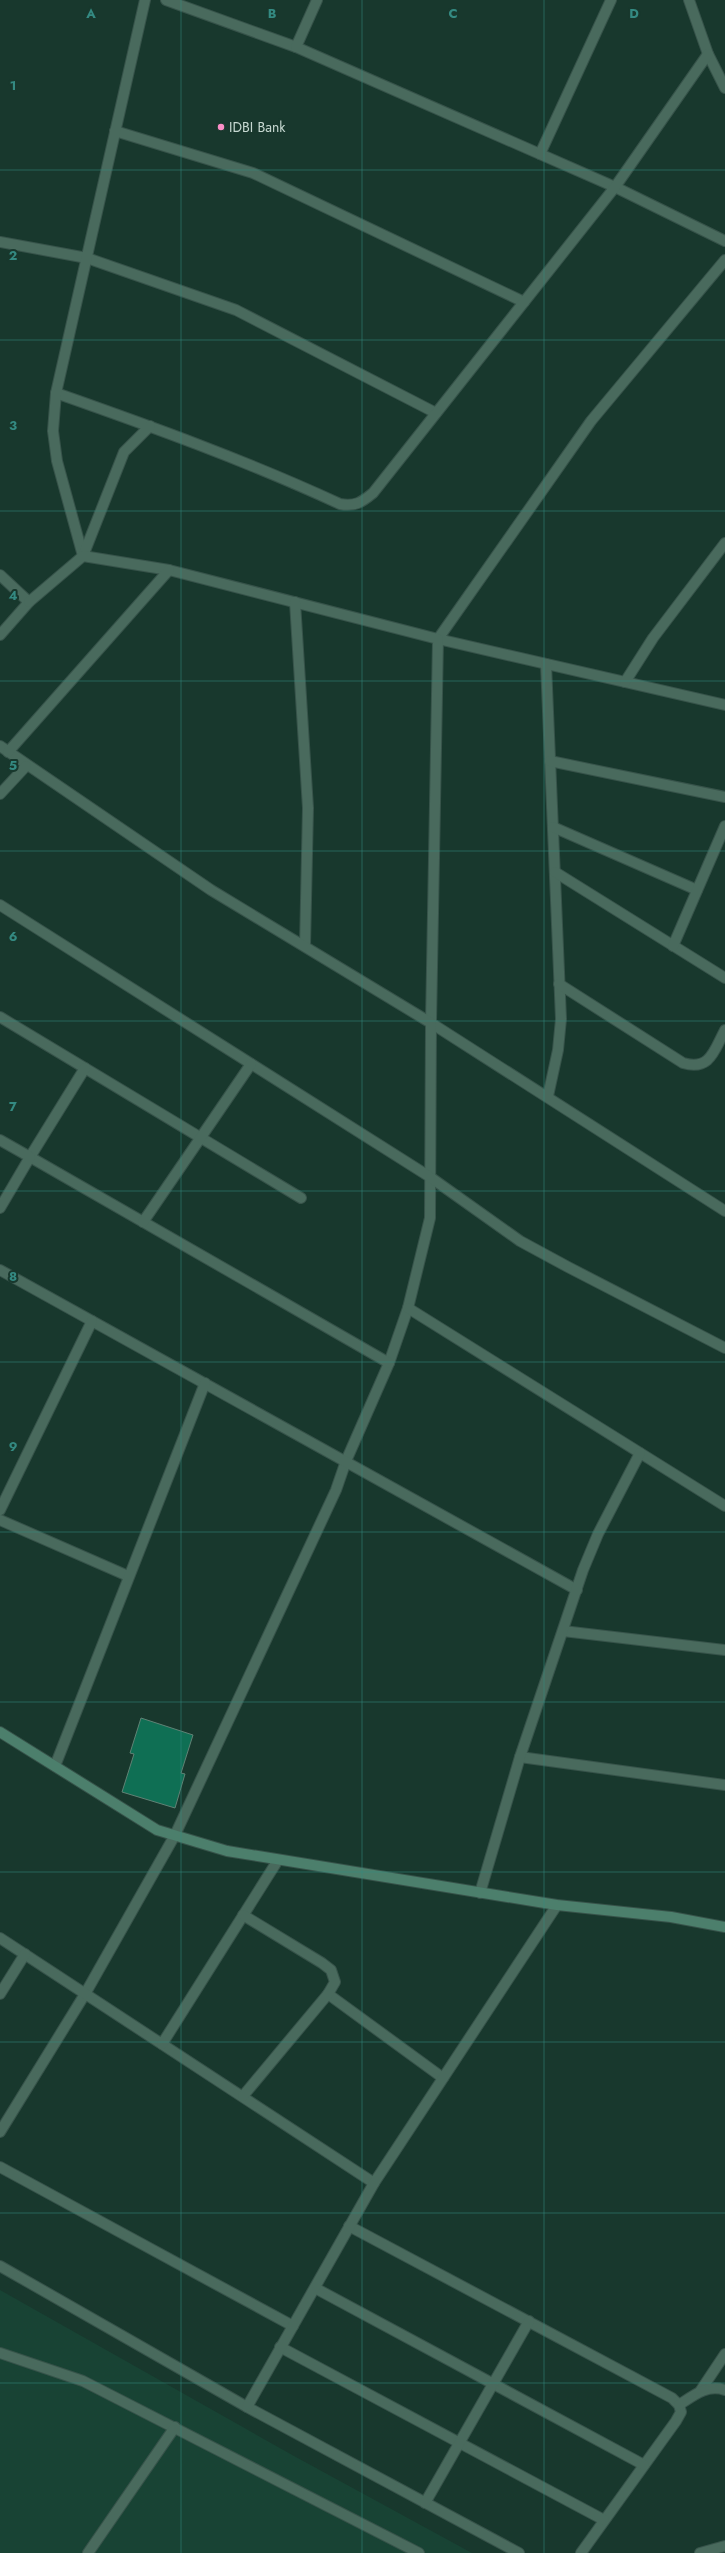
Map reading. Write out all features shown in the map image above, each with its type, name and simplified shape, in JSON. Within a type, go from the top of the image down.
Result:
[{"type":"main road","points":[[0,1732],[157,1830],[227,1851],[558,1905],[671,1917],[725,1927]]},
{"type":"street","points":[[83,556],[57,461],[53,431],[56,393],[144,0]]},
{"type":"street","points":[[166,0],[296,47],[615,187],[725,241]]},
{"type":"street","points":[[296,47],[317,0]]},
{"type":"street","points":[[540,154],[610,0]]},
{"type":"street","points":[[689,0],[708,54],[725,88]]},
{"type":"street","points":[[56,393],[259,467],[340,504],[352,506],[362,502],[373,493],[615,187],[708,54]]},
{"type":"street","points":[[115,131],[252,174],[524,302]]},
{"type":"street","points":[[0,242],[87,258],[236,310],[436,413]]},
{"type":"street","points":[[0,2132],[85,1994],[175,1835],[336,1490],[346,1460],[389,1363],[408,1308],[430,1218],[431,1023],[438,640],[591,421],[725,260]]},
{"type":"street","points":[[0,635],[29,602],[83,556],[124,452],[150,426]]},
{"type":"street","points":[[625,682],[653,638],[725,543]]},
{"type":"street","points":[[83,556],[169,570],[438,640],[725,705]]},
{"type":"street","points":[[169,570],[4,749],[26,766],[211,890],[431,1023],[548,1096],[725,1211]]},
{"type":"street","points":[[0,575],[29,602]]},
{"type":"street","points":[[295,602],[308,808],[305,946]]},
{"type":"street","points":[[546,664],[561,1019],[558,1050],[548,1096]]},
{"type":"street","points":[[550,761],[725,797]]},
{"type":"street","points":[[0,794],[26,766]]},
{"type":"street","points":[[673,946],[725,826]]},
{"type":"street","points":[[552,827],[697,890]]},
{"type":"street","points":[[554,872],[725,978]]},
{"type":"street","points":[[0,905],[430,1177],[520,1241],[725,1348]]},
{"type":"street","points":[[559,984],[683,1063],[695,1067],[706,1062],[725,1030]]},
{"type":"street","points":[[0,1018],[301,1198]]},
{"type":"street","points":[[143,1222],[251,1064]]},
{"type":"street","points":[[0,1208],[85,1068]]},
{"type":"street","points":[[0,1140],[389,1363]]},
{"type":"street","points":[[0,1270],[346,1460],[577,1590]]},
{"type":"street","points":[[408,1308],[725,1506]]},
{"type":"street","points":[[0,1510],[92,1321]]},
{"type":"street","points":[[55,1766],[204,1383]]},
{"type":"street","points":[[480,1893],[520,1758],[577,1590],[598,1534],[640,1453]]},
{"type":"street","points":[[0,1520],[128,1576]]},
{"type":"street","points":[[563,1631],[725,1650]]},
{"type":"street","points":[[520,1758],[725,1785]]},
{"type":"street","points":[[162,2044],[278,1860]]},
{"type":"street","points":[[247,2407],[374,2183],[558,1905]]},
{"type":"street","points":[[242,2096],[328,1994],[335,1982],[331,1970],[243,1916]]},
{"type":"street","points":[[0,1938],[374,2183]]},
{"type":"street","points":[[0,1994],[25,1954]]},
{"type":"street","points":[[328,1994],[443,2078]]},
{"type":"street","points":[[0,2167],[293,2326]]},
{"type":"street","points":[[349,2226],[672,2398],[679,2405],[681,2412],[580,2553]]},
{"type":"street","points":[[0,2266],[247,2407],[518,2553]]},
{"type":"street","points":[[315,2288],[644,2465]]},
{"type":"street","points":[[425,2503],[528,2321]]},
{"type":"street","points":[[280,2347],[460,2441],[604,2520]]},
{"type":"street","points":[[0,2353],[83,2381],[419,2553]]},
{"type":"street","points":[[701,2390],[725,2354]]},
{"type":"street","points":[[679,2405],[701,2390],[713,2387],[725,2390]]},
{"type":"street","points":[[88,2553],[174,2427]]},
{"type":"street","points":[[700,2553],[725,2546]]},
{"type":"shaded area","points":[[0,2290],[294,2456],[472,2553],[0,2553]]},
{"type":"building","points":[[141,1718],[193,1735],[181,1773],[185,1774],[175,1808],[122,1792],[134,1754],[130,1753]]},
{"type":"place","name":"IDBI Bank","points":[[221,127]]}]
